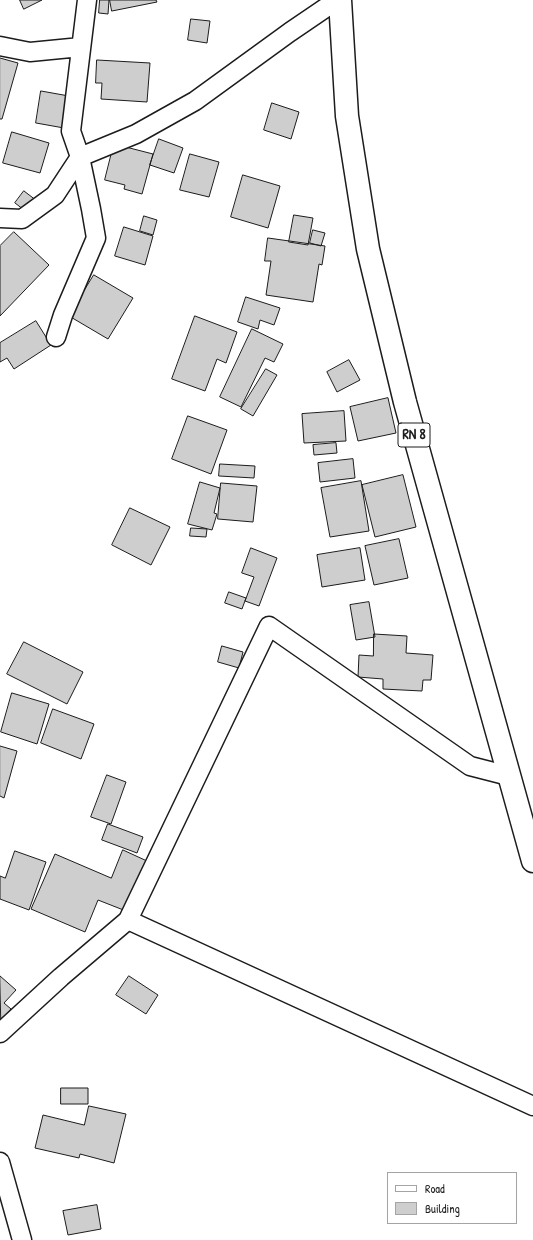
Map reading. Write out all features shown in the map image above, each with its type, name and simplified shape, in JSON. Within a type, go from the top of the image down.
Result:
[{"type":"main road","name":"RN 8","points":[[338,0],[347,116],[368,249],[405,402],[533,861]]},
{"type":"street","points":[[56,337],[63,315],[96,238],[80,157],[71,131],[87,0]]},
{"type":"street","points":[[0,218],[22,219],[55,195],[80,157],[136,134],[195,101],[290,32],[338,0]]},
{"type":"street","points":[[0,46],[30,52],[81,47]]},
{"type":"street","points":[[0,1033],[61,977],[128,920],[269,626],[470,766],[509,776]]},
{"type":"street","points":[[128,920],[533,1106]]},
{"type":"street","points":[[0,1162],[22,1240]]},
{"type":"building","points":[[20,0],[42,0],[24,9]]},
{"type":"building","points":[[100,0],[109,0],[108,14],[99,13]]},
{"type":"building","points":[[110,0],[156,0],[157,2],[112,11]]},
{"type":"building","points":[[191,19],[210,21],[207,43],[188,40]]},
{"type":"building","points":[[0,58],[18,63],[2,119],[0,119]]},
{"type":"building","points":[[97,60],[150,63],[147,102],[101,99],[102,83],[96,83]]},
{"type":"building","points":[[41,91],[69,96],[64,128],[36,123]]},
{"type":"building","points":[[272,103],[299,112],[291,139],[264,130]]},
{"type":"building","points":[[12,132],[49,143],[40,173],[3,163]]},
{"type":"building","points":[[159,139],[183,148],[174,173],[150,165]]},
{"type":"building","points":[[114,144],[153,154],[142,194],[124,189],[125,185],[105,180]]},
{"type":"building","points":[[190,154],[219,162],[209,197],[180,190]]},
{"type":"building","points":[[243,175],[280,186],[268,228],[231,217]]},
{"type":"building","points":[[24,191],[37,201],[28,213],[15,203]]},
{"type":"building","points":[[294,215],[313,218],[308,245],[289,242]]},
{"type":"building","points":[[144,216],[157,220],[153,235],[140,231]]},
{"type":"building","points":[[124,227],[153,236],[145,265],[115,256]]},
{"type":"building","points":[[313,230],[325,233],[321,246],[310,243]]},
{"type":"building","points":[[14,232],[49,265],[0,316],[0,246]]},
{"type":"building","points":[[268,238],[325,246],[322,265],[319,264],[313,302],[266,295],[271,261],[265,261]]},
{"type":"building","points":[[94,275],[133,298],[108,339],[69,316]]},
{"type":"building","points":[[246,297],[280,308],[274,325],[260,320],[258,329],[238,322]]},
{"type":"building","points":[[195,316],[237,332],[226,363],[217,359],[205,391],[172,379]]},
{"type":"building","points":[[36,321],[51,345],[14,369],[7,358],[0,362],[0,343]]},
{"type":"building","points":[[252,329],[283,344],[274,362],[265,358],[241,407],[220,397]]},
{"type":"building","points":[[349,360],[360,380],[337,392],[327,372]]},
{"type":"building","points":[[266,369],[277,375],[253,416],[241,409]]},
{"type":"building","points":[[388,398],[396,433],[358,441],[350,407]]},
{"type":"building","points":[[344,411],[346,441],[304,443],[302,414]]},
{"type":"building","points":[[188,416],[227,430],[211,474],[172,459]]},
{"type":"building","points":[[336,443],[337,453],[314,455],[313,445]]},
{"type":"building","points":[[353,459],[355,478],[320,482],[318,463]]},
{"type":"building","points":[[220,464],[255,466],[254,478],[219,476]]},
{"type":"building","points":[[403,475],[416,527],[375,537],[362,485]]},
{"type":"building","points":[[361,481],[369,531],[330,537],[321,488]]},
{"type":"building","points":[[200,482],[220,488],[214,513],[217,514],[212,530],[188,524]]},
{"type":"building","points":[[221,483],[257,486],[253,522],[218,519]]},
{"type":"building","points":[[130,508],[170,527],[151,565],[112,545]]},
{"type":"building","points":[[191,528],[207,529],[206,537],[190,536]]},
{"type":"building","points":[[399,539],[408,578],[374,585],[365,546]]},
{"type":"building","points":[[251,548],[277,558],[259,606],[245,601],[254,577],[242,573]]},
{"type":"building","points":[[360,548],[365,580],[322,587],[317,555]]},
{"type":"building","points":[[229,592],[246,598],[242,609],[225,603]]},
{"type":"building","points":[[369,602],[375,637],[356,640],[350,605]]},
{"type":"building","points":[[374,634],[407,636],[406,653],[433,655],[431,680],[423,680],[422,691],[383,689],[383,679],[358,677],[359,655],[373,656]]},
{"type":"building","points":[[24,642],[83,672],[67,704],[7,674]]},
{"type":"building","points":[[222,646],[243,652],[239,668],[218,662]]},
{"type":"building","points":[[12,693],[49,704],[37,744],[1,732]]},
{"type":"building","points":[[53,709],[94,724],[81,759],[41,743]]},
{"type":"building","points":[[0,746],[17,751],[4,798],[0,796]]},
{"type":"building","points":[[107,775],[126,782],[111,824],[91,817]]},
{"type":"building","points":[[108,824],[143,837],[137,853],[102,840]]},
{"type":"building","points":[[123,850],[147,861],[126,911],[98,900],[85,932],[31,909],[55,854],[111,878]]},
{"type":"building","points":[[15,851],[46,862],[29,910],[0,899],[0,876],[5,878]]},
{"type":"building","points":[[0,976],[16,990],[4,1003],[11,1009],[1,1021]]},
{"type":"building","points":[[129,976],[158,995],[146,1014],[116,995]]},
{"type":"building","points":[[61,1088],[88,1088],[88,1104],[61,1104]]},
{"type":"building","points":[[89,1106],[126,1114],[114,1163],[80,1154],[79,1158],[35,1148],[43,1115],[84,1125]]},
{"type":"building","points":[[97,1205],[101,1229],[68,1235],[63,1211]]}]
